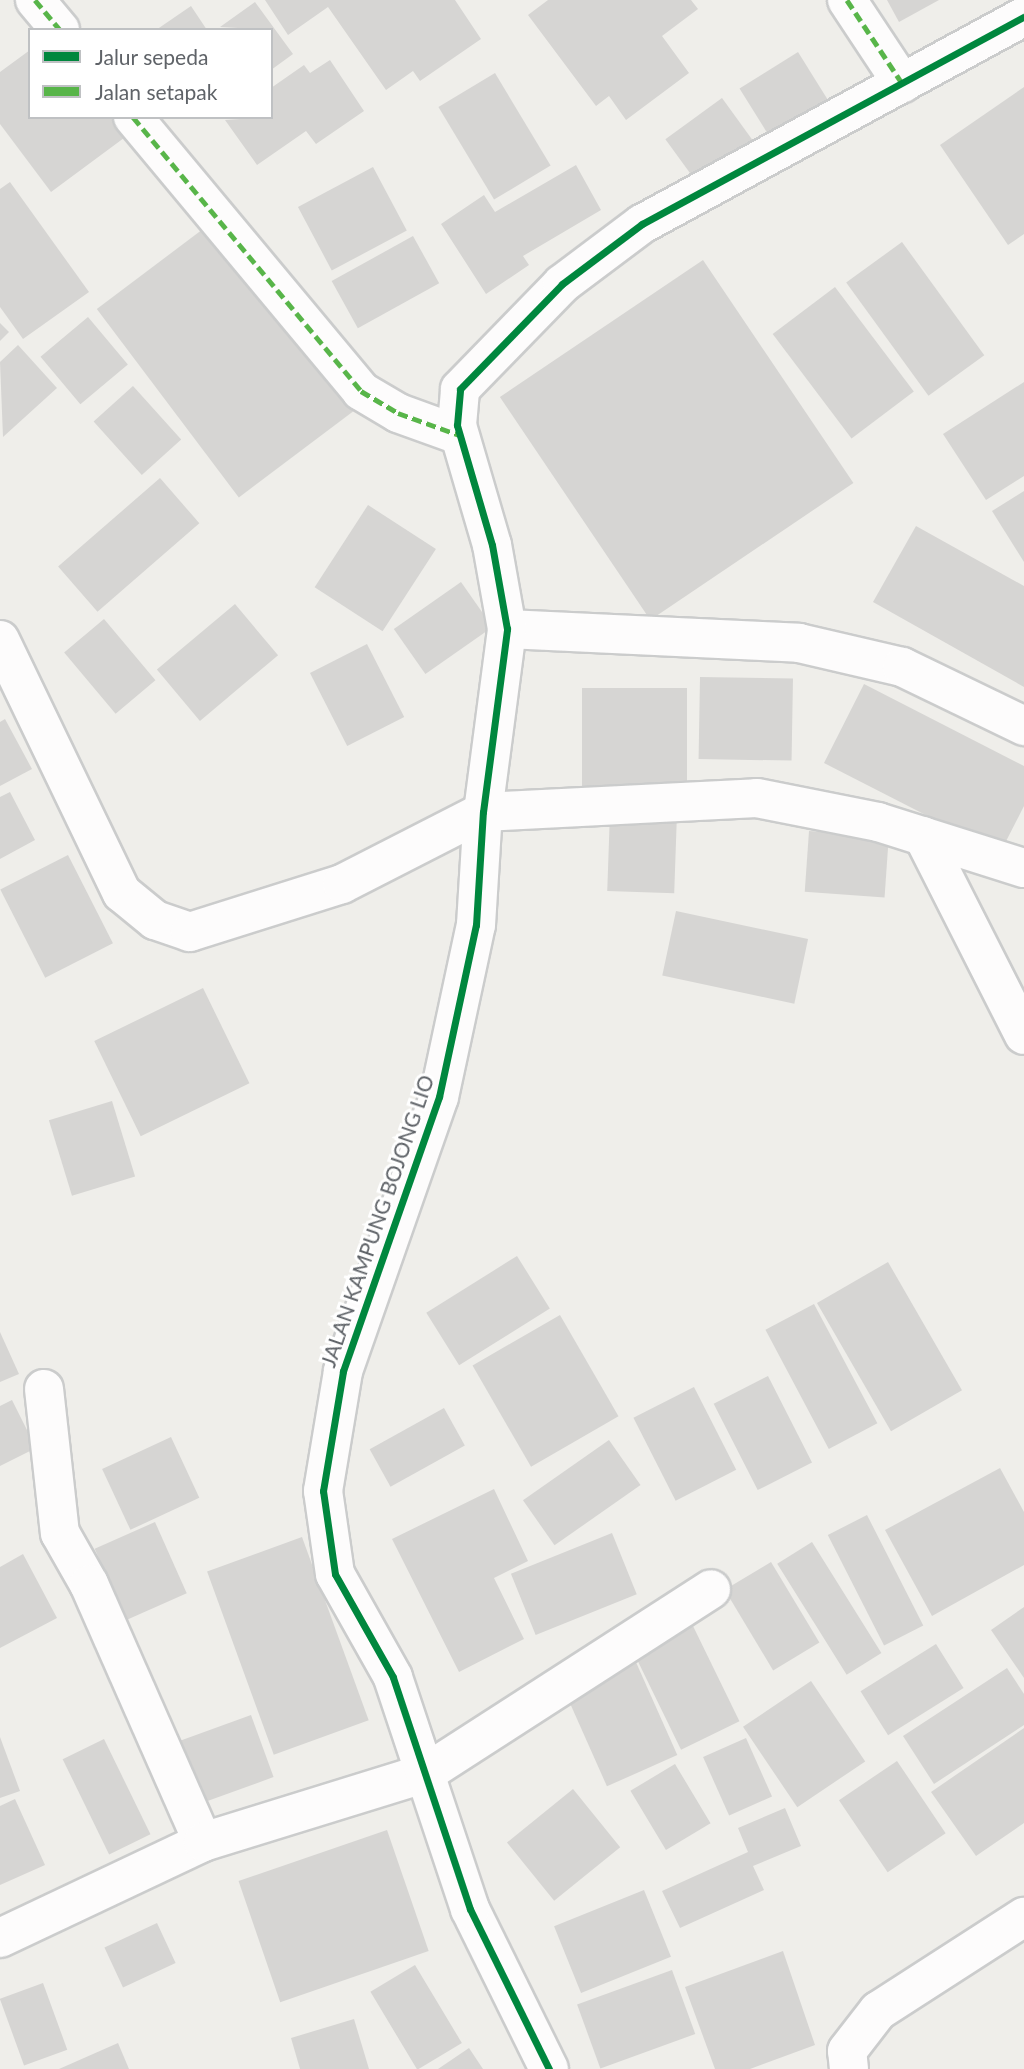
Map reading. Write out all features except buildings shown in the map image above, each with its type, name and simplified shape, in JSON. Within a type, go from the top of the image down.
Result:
[{"type":"street","points":[[35,0],[58,28]]},
{"type":"street","points":[[847,0],[902,83],[1024,17]]},
{"type":"street","name":"JALAN KAMPUNG BOJONG LIO","points":[[549,2069],[470,1909],[393,1677],[335,1574],[323,1491],[343,1371],[416,1169],[460,1015],[476,925],[483,812],[507,629],[492,545],[459,435],[460,389],[562,284],[642,224],[902,83]]},
{"type":"street","points":[[135,119],[361,391],[398,413],[459,435]]},
{"type":"street","points":[[507,629],[799,643],[902,667],[1024,726]]},
{"type":"street","points":[[0,640],[88,832],[122,893],[155,920],[190,932],[342,884],[483,812],[757,798],[923,836],[1024,868]]},
{"type":"street","points":[[923,836],[1024,1035]]},
{"type":"street","points":[[44,1389],[60,1533],[89,1584],[203,1842]]},
{"type":"street","points":[[0,1938],[203,1842],[426,1773],[711,1589]]},
{"type":"street","points":[[849,2069],[847,2051],[878,2011],[1024,1917]]},
{"type":"marked path","points":[[35,0],[58,28]]},
{"type":"marked path","points":[[847,0],[902,83]]},
{"type":"marked path","points":[[135,119],[361,391],[398,413],[459,435]]},
{"type":"cycle path","points":[[549,2069],[470,1909],[393,1677],[335,1574],[323,1491],[343,1371],[439,1097],[476,925],[483,812],[507,629],[492,545],[457,425],[460,389],[562,284],[642,224],[1024,17]]}]
